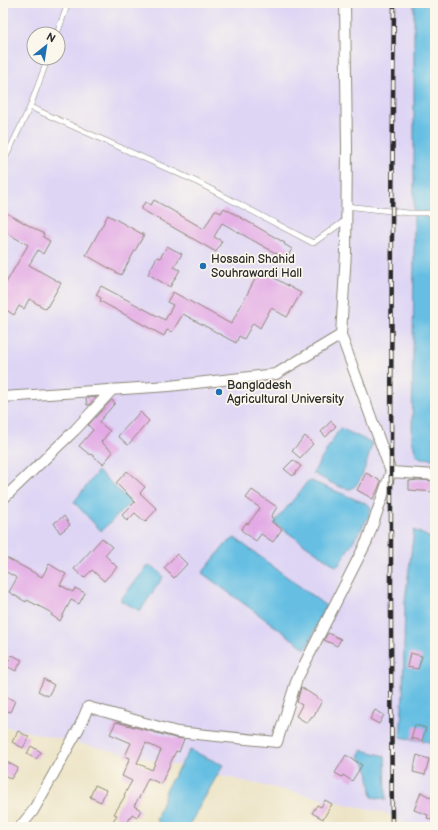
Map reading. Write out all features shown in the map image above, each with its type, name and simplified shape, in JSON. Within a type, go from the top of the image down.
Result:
[{"type":"street","points":[[20,827],[33,811],[79,728],[88,707],[177,732],[277,742],[297,679],[367,541],[391,472],[341,335],[346,252],[347,148],[345,3]]},
{"type":"street","points":[[3,397],[169,386],[276,374],[341,335]]},
{"type":"street","points":[[3,499],[76,430],[112,390]]},
{"type":"street","points":[[391,472],[435,475]]},
{"type":"lane","points":[[60,26],[68,3]]},
{"type":"lane","points":[[3,163],[30,107],[45,66]]},
{"type":"lane","points":[[30,107],[195,181],[313,242],[346,220]]},
{"type":"lane","points":[[346,206],[408,213],[435,213]]},
{"type":"shaded area","name":"Bangladesh Agricultural University","points":[[3,3],[435,3],[435,827],[413,827],[385,813],[3,726]]},
{"type":"water","points":[[414,3],[435,3],[435,459],[421,458],[416,455],[412,440]]},
{"type":"water","points":[[340,428],[372,443],[367,461],[358,483],[350,489],[346,489],[313,473]]},
{"type":"water","points":[[98,471],[131,502],[101,531],[74,502]]},
{"type":"water","points":[[311,481],[367,504],[371,509],[368,518],[339,565],[336,566],[274,523],[306,483]]},
{"type":"water","points":[[414,530],[435,540],[435,743],[400,737],[403,694],[405,601]]},
{"type":"water","points":[[235,538],[326,606],[306,649],[202,573],[226,544]]},
{"type":"water","points":[[148,566],[156,569],[163,577],[140,611],[120,600]]},
{"type":"water","points":[[190,750],[223,765],[188,827],[166,827],[156,820],[168,785]]},
{"type":"water","points":[[362,750],[385,756],[386,799],[372,797],[368,771],[366,765],[359,757]]},
{"type":"building","points":[[154,200],[204,229],[215,210],[221,213],[224,208],[285,243],[284,244],[292,249],[286,259],[222,223],[214,237],[222,241],[216,252],[141,209],[145,202],[151,205]]},
{"type":"building","points":[[3,211],[44,234],[43,237],[50,241],[43,254],[38,250],[29,265],[61,283],[46,309],[29,299],[24,309],[19,306],[14,315],[3,308],[3,288],[28,245],[3,231]]},
{"type":"building","points":[[108,215],[144,235],[121,275],[86,255]]},
{"type":"building","points":[[167,246],[182,254],[174,267],[180,270],[170,287],[148,274],[157,257],[160,258]]},
{"type":"building","points":[[260,270],[301,293],[287,317],[271,308],[260,328],[253,323],[244,339],[239,336],[236,343],[183,314],[172,332],[167,330],[164,336],[100,301],[101,298],[96,295],[101,286],[165,320],[173,305],[167,302],[173,292],[231,324]]},
{"type":"building","points":[[96,397],[89,405],[87,405],[86,398]]},
{"type":"building","points":[[112,400],[115,403],[99,422],[110,431],[101,442],[113,452],[103,464],[79,446],[93,430],[88,425]]},
{"type":"building","points":[[140,412],[149,421],[128,445],[118,436]]},
{"type":"building","points":[[331,421],[336,426],[326,437],[321,432]]},
{"type":"building","points":[[305,436],[313,444],[300,458],[292,451]]},
{"type":"building","points":[[293,460],[301,466],[293,476],[284,469]]},
{"type":"building","points":[[127,471],[145,487],[140,493],[157,509],[145,522],[135,513],[127,521],[122,515],[135,502],[116,483]]},
{"type":"building","points":[[366,473],[381,481],[373,499],[357,490]]},
{"type":"building","points":[[409,481],[435,481],[435,492],[409,490]]},
{"type":"building","points":[[252,490],[277,507],[271,517],[274,519],[272,522],[282,529],[273,542],[261,534],[256,541],[241,530],[246,523],[248,524],[260,508],[246,498]]},
{"type":"building","points":[[64,516],[70,525],[60,533],[54,523]]},
{"type":"building","points":[[102,538],[112,547],[105,555],[117,567],[104,581],[92,570],[84,578],[74,569]]},
{"type":"building","points":[[177,554],[187,564],[174,578],[164,568]]},
{"type":"building","points":[[3,556],[42,577],[49,564],[66,574],[60,585],[73,592],[75,588],[85,593],[79,604],[71,600],[60,621],[51,615],[52,613],[27,600],[26,602],[9,592],[17,578],[3,570]]},
{"type":"building","points":[[328,633],[341,639],[337,646],[324,640]]},
{"type":"building","points":[[410,653],[422,656],[418,669],[407,667]]},
{"type":"building","points":[[12,655],[22,660],[16,671],[6,666]]},
{"type":"building","points":[[44,679],[54,685],[48,696],[38,691]]},
{"type":"building","points":[[301,687],[322,701],[313,717],[312,716],[307,723],[296,716],[302,705],[297,702]]},
{"type":"building","points":[[5,696],[15,701],[10,712],[3,709],[3,700]]},
{"type":"building","points":[[375,710],[384,715],[379,724],[370,719]]},
{"type":"building","points":[[116,722],[175,738],[184,739],[179,752],[176,751],[161,784],[148,778],[134,806],[141,810],[137,817],[132,814],[125,827],[109,827],[117,815],[114,814],[132,781],[122,776],[130,758],[125,756],[131,743],[110,734]],"holes":[[[146,743],[161,750],[152,770],[137,763]]]},
{"type":"building","points":[[415,725],[426,728],[422,741],[411,738]]},
{"type":"building","points":[[18,731],[29,737],[23,748],[12,742]]},
{"type":"building","points":[[31,746],[41,752],[36,759],[27,754]]},
{"type":"building","points":[[346,755],[362,765],[352,781],[343,775],[342,777],[335,773]]},
{"type":"building","points":[[417,755],[429,759],[425,775],[413,772]]},
{"type":"building","points":[[7,762],[18,768],[11,779],[3,774],[3,769]]},
{"type":"building","points":[[95,785],[106,790],[101,802],[90,797]]},
{"type":"building","points":[[421,792],[433,799],[435,798],[435,821],[427,818],[428,815],[414,810]]},
{"type":"building","points":[[325,800],[332,804],[323,819],[312,813],[317,805],[321,807]]},
{"type":"railway","points":[[392,827],[391,415],[394,3]]},
{"type":"place","name":"Hossain Shahid Souhrawardi Hall","points":[[203,266]]},
{"type":"place","name":"Bangladesh Agricultural University","points":[[219,392]]}]
